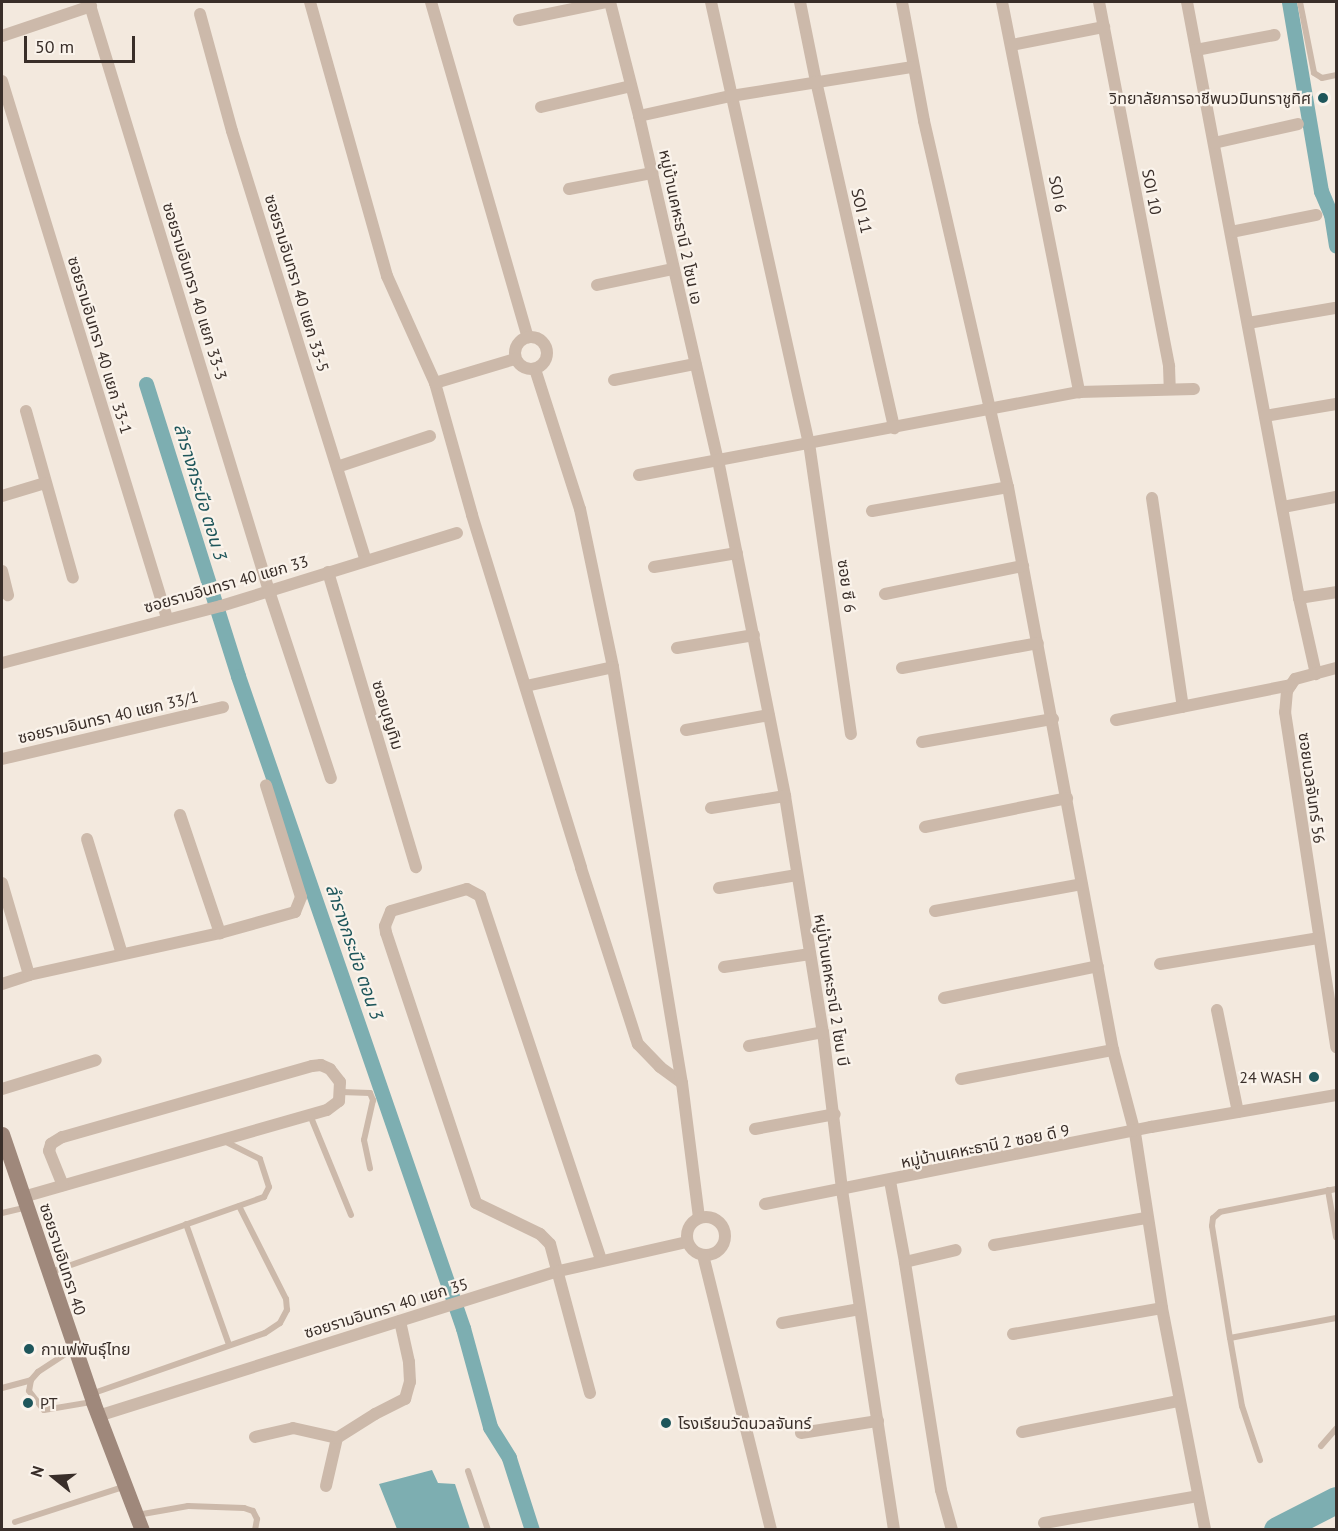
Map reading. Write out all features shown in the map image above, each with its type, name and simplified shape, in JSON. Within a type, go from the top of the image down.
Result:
[{"type":"street","points":[[310,2],[387,276],[435,384],[472,516],[638,1044],[660,1067],[682,1083]]},
{"type":"street","points":[[431,2],[528,337]]},
{"type":"street","points":[[519,20],[608,2]]},
{"type":"street","name":"หมู่บ้านเคหะธานี 2 โซน เอ","points":[[608,2],[639,116],[718,460]]},
{"type":"street","name":"ซอย ซี 6","points":[[711,2],[809,443],[851,734]]},
{"type":"street","name":"SOI 11","points":[[800,2],[894,428]]},
{"type":"street","points":[[902,2],[913,67],[1008,487],[1113,1050],[1135,1133],[1146,1218],[1205,1530]]},
{"type":"street","name":"SOI 6","points":[[1002,2],[1079,392]]},
{"type":"street","name":"SOI 10","points":[[1099,2],[1169,366],[1170,389]]},
{"type":"street","points":[[1187,2],[1299,598],[1316,674]]},
{"type":"street","points":[[2,36],[90,4]]},
{"type":"street","name":"ซอยรามอินทรา 40 แยก 33-3","points":[[90,4],[269,591],[331,778]]},
{"type":"street","name":"ซอยรามอินทรา 40 แยก 33-5","points":[[200,14],[232,131],[366,560]]},
{"type":"street","points":[[1012,45],[1104,27]]},
{"type":"street","points":[[1196,50],[1275,34]]},
{"type":"street","points":[[639,116],[731,96],[913,67]]},
{"type":"street","name":"ซอยรามอินทรา 40 แยก 33-1","points":[[2,81],[167,618]]},
{"type":"street","points":[[541,107],[631,86]]},
{"type":"street","points":[[1214,143],[1298,124]]},
{"type":"street","points":[[569,189],[652,173]]},
{"type":"street","points":[[1230,232],[1316,215]]},
{"type":"street","points":[[597,285],[673,269]]},
{"type":"street","points":[[1248,323],[1335,308]]},
{"type":"street","points":[[528,337],[538,338],[547,350],[543,364],[535,369],[521,367],[515,359],[516,345],[528,337]]},
{"type":"street","points":[[435,384],[515,359]]},
{"type":"street","points":[[614,380],[695,364]]},
{"type":"street","points":[[535,369],[580,509],[613,667],[682,1083],[699,1217]]},
{"type":"street","points":[[639,475],[992,411],[1079,392],[1194,389]]},
{"type":"street","points":[[1265,416],[1336,404]]},
{"type":"street","points":[[26,411],[73,578]]},
{"type":"street","points":[[337,467],[430,436]]},
{"type":"street","name":"หมู่บ้านเคหะธานี 2 โซน บี","points":[[718,460],[785,796],[823,1032],[835,1114],[842,1190],[894,1530]]},
{"type":"street","points":[[2,496],[45,483]]},
{"type":"street","points":[[872,511],[1008,487]]},
{"type":"street","points":[[1283,507],[1336,497]]},
{"type":"street","points":[[1152,498],[1183,707]]},
{"type":"street","name":"ซอยรามอินทรา 40 แยก 33","points":[[2,663],[167,618],[217,607],[458,533]]},
{"type":"street","points":[[654,567],[737,553]]},
{"type":"street","points":[[885,594],[1023,566]]},
{"type":"street","points":[[2,571],[8,595]]},
{"type":"street","name":"ซอยบุญทิม","points":[[328,572],[416,867]]},
{"type":"street","points":[[1299,598],[1336,592]]},
{"type":"street","points":[[677,648],[754,635]]},
{"type":"street","points":[[902,668],[1038,643]]},
{"type":"street","points":[[526,686],[613,667]]},
{"type":"street","points":[[1116,720],[1291,685],[1295,680],[1336,668]]},
{"type":"street","name":"ซอยนวลจันทร์ 56","points":[[1291,685],[1287,691],[1285,712],[1336,1047]]},
{"type":"street","name":"ซอยรามอินทรา 40 แยก 33/1","points":[[2,759],[223,707]]},
{"type":"street","points":[[686,730],[769,715]]},
{"type":"street","points":[[922,742],[1053,719]]},
{"type":"street","points":[[2,984],[29,975],[220,933],[290,915],[300,903],[301,897],[266,785]]},
{"type":"street","points":[[711,808],[785,796]]},
{"type":"street","points":[[925,827],[1067,798]]},
{"type":"street","points":[[180,815],[220,933]]},
{"type":"street","points":[[87,839],[122,954]]},
{"type":"street","points":[[719,888],[797,875]]},
{"type":"street","points":[[2,883],[29,975]]},
{"type":"street","points":[[935,911],[1082,884]]},
{"type":"street","points":[[590,1393],[550,1244],[540,1234],[476,1203],[387,933],[385,926],[391,911],[467,889],[480,896],[601,1260]]},
{"type":"street","points":[[1160,964],[1318,938]]},
{"type":"street","points":[[724,967],[810,954]]},
{"type":"street","points":[[944,998],[1098,966]]},
{"type":"street","points":[[1217,1010],[1238,1112]]},
{"type":"street","points":[[749,1046],[823,1032]]},
{"type":"street","points":[[961,1079],[1113,1050]]},
{"type":"street","points":[[2,1089],[96,1060]]},
{"type":"street","points":[[25,1202],[63,1185],[327,1110],[339,1101],[341,1092],[336,1074],[321,1065],[312,1066],[62,1137],[51,1143],[50,1151],[63,1185]]},
{"type":"street","name":"หมู่บ้านเคหะธานี 2 ซอย ดี 9","points":[[765,1204],[1336,1095]]},
{"type":"street","points":[[755,1129],[835,1114]]},
{"type":"street","name":"ซอยรามอินทรา 40","points":[[2,1134],[74,1349],[139,1522]]},
{"type":"street","points":[[890,1181],[941,1490],[952,1530]]},
{"type":"street","points":[[699,1217],[712,1217],[723,1226],[725,1233],[722,1247],[710,1255],[703,1255],[691,1248],[687,1242],[687,1230],[699,1217]]},
{"type":"street","points":[[994,1245],[1146,1218]]},
{"type":"street","name":"ซอยรามอินทรา 40 แยก 35","points":[[94,1404],[400,1321],[558,1271],[687,1242]]},
{"type":"street","points":[[905,1262],[956,1250]]},
{"type":"street","points":[[703,1255],[771,1530]]},
{"type":"street","points":[[1013,1334],[1162,1308]]},
{"type":"street","points":[[782,1323],[860,1309]]},
{"type":"street","points":[[255,1437],[293,1428],[336,1438],[405,1399],[410,1382],[409,1362],[400,1321]]},
{"type":"street","points":[[1022,1432],[1179,1401]]},
{"type":"street","points":[[801,1433],[878,1421]]},
{"type":"street","points":[[326,1486],[336,1438]]},
{"type":"street","points":[[1044,1523],[1198,1496]]},
{"type":"lane","points":[[1300,2],[1314,73],[1322,78],[1336,75]]},
{"type":"lane","points":[[341,1092],[370,1093],[373,1100],[364,1140],[370,1167]]},
{"type":"lane","points":[[310,1115],[351,1215]]},
{"type":"lane","points":[[48,1273],[264,1197],[268,1191],[268,1182],[260,1159],[223,1141]]},
{"type":"lane","points":[[1260,1460],[1242,1406],[1213,1218],[1220,1212],[1336,1189]]},
{"type":"lane","points":[[1328,1190],[1336,1237]]},
{"type":"lane","points":[[2,1213],[25,1202]]},
{"type":"lane","points":[[31,1380],[30,1391],[44,1410],[94,1404],[229,1345],[265,1333],[280,1323],[287,1310],[286,1299],[238,1206]]},
{"type":"lane","points":[[186,1224],[229,1345]]},
{"type":"lane","points":[[1230,1338],[1336,1318]]},
{"type":"lane","points":[[2,1388],[31,1380],[74,1349]]},
{"type":"lane","points":[[1321,1446],[1336,1429]]},
{"type":"lane","points":[[468,1471],[488,1530]]},
{"type":"lane","points":[[15,1522],[125,1486]]},
{"type":"lane","points":[[139,1522],[189,1506],[244,1508],[253,1511],[257,1519],[255,1530]]},
{"type":"water","points":[[432,1470],[438,1483],[455,1484],[470,1529],[397,1529],[379,1484]]},
{"type":"waterway","points":[[1289,2],[1321,191],[1331,214],[1336,246]]},
{"type":"waterway","name":"ลำรางกระบือ ตอน 3","points":[[146,384],[238,676],[463,1328],[490,1427],[509,1458],[532,1530]]},
{"type":"waterway","points":[[1277,1530],[1336,1500]]},
{"type":"place","name":"วิทยาลัยการอาชีพนวมินทราชูทิศ","points":[[1323,98]]},
{"type":"place","name":"24 WASH","points":[[1314,1077]]},
{"type":"place","name":"กาแฟพันธุ์ไทย","points":[[29,1349]]},
{"type":"place","name":"PT","points":[[28,1403]]},
{"type":"place","name":"โรงเรียนวัดนวลจันทร์","points":[[666,1423]]}]
